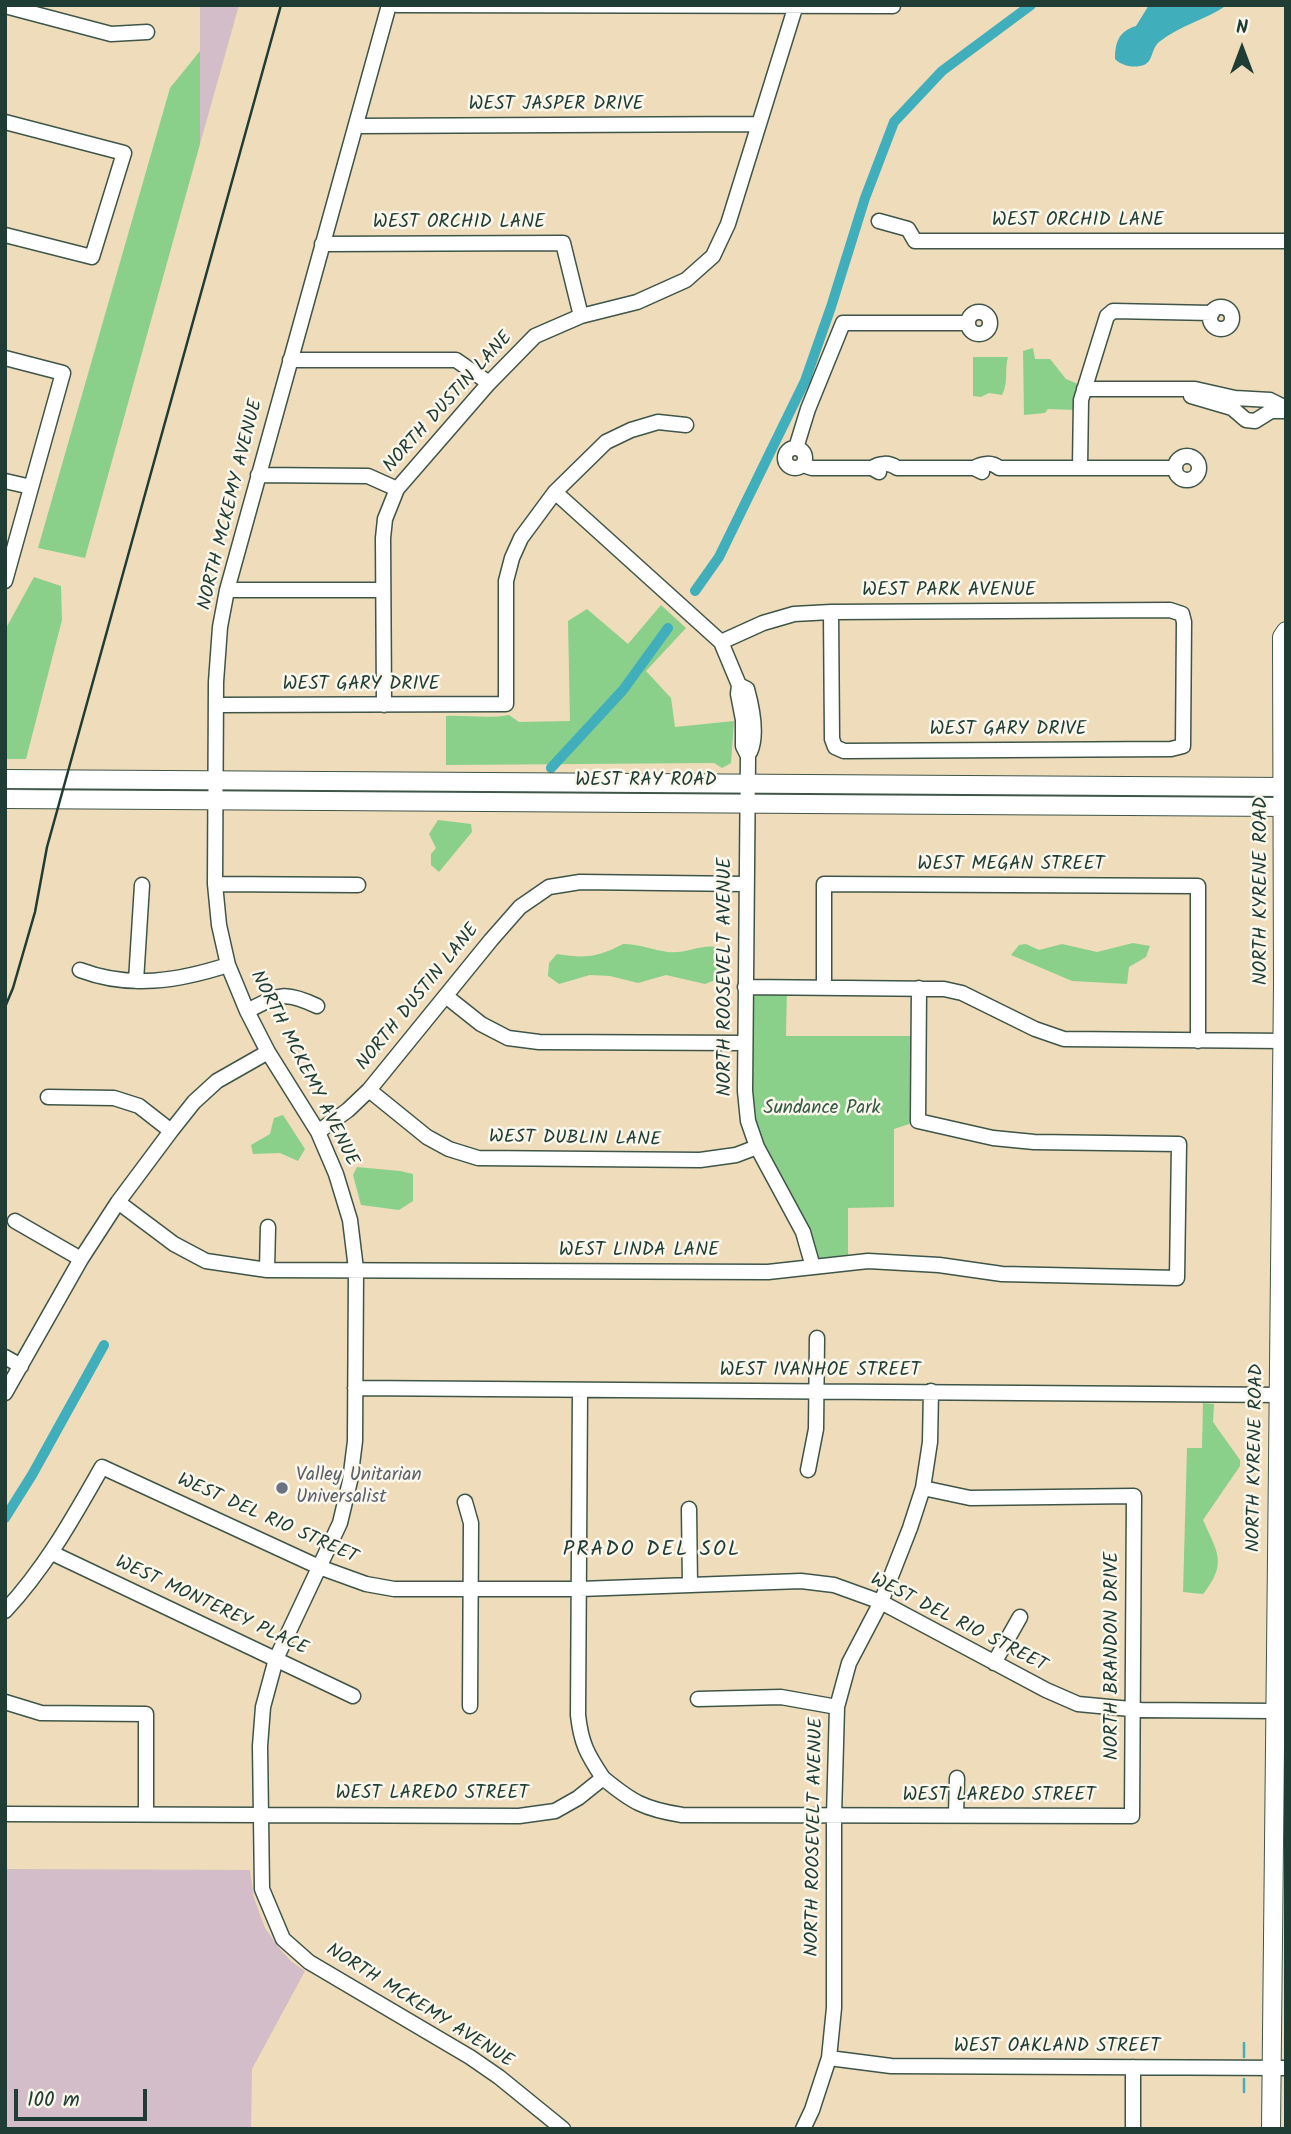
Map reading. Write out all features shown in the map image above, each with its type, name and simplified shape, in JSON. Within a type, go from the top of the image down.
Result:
[{"type":"main road","name":"NORTH KYRENE ROAD","points":[[1271,2129],[1278,2067],[1279,1874],[1275,1711],[1282,1395],[1285,787],[1282,637],[1286,631]]},
{"type":"main road","name":"WEST RAY ROAD","points":[[5,779],[1285,787]]},
{"type":"main road","name":"WEST RAY ROAD","points":[[5,799],[1285,807]]},
{"type":"street","name":"NORTH MCKEMY AVENUE","points":[[389,5],[258,475],[227,590],[220,627],[215,800],[215,884],[219,925],[228,965],[247,1011],[268,1052],[318,1132],[344,1194],[356,1269],[355,1441],[350,1480],[340,1523],[276,1659],[263,1707],[260,1746],[262,1889],[283,1939],[320,1970],[470,2057],[563,2128]]},
{"type":"street","points":[[397,5],[893,6]]},
{"type":"street","name":"NORTH DUSTIN LANE","points":[[384,705],[385,519],[397,489],[489,383],[535,336],[581,316],[637,302],[686,280],[713,256],[728,224],[795,5]]},
{"type":"street","points":[[5,6],[111,34],[147,32]]},
{"type":"street","points":[[5,122],[49,131],[124,153],[92,257],[5,235]]},
{"type":"street","name":"WEST JASPER DRIVE","points":[[356,126],[758,124]]},
{"type":"street","name":"WEST ORCHID LANE","points":[[879,221],[908,229],[915,241],[1286,241]]},
{"type":"street","name":"WEST ORCHID LANE","points":[[322,244],[563,243],[581,316]]},
{"type":"street","points":[[1080,467],[1080,411],[1084,389],[1107,316],[1113,311],[1212,313]]},
{"type":"street","points":[[968,323],[843,323],[808,409],[796,448],[804,453],[803,465],[812,468],[872,468],[877,464],[892,464],[897,468],[974,468],[981,472],[994,472],[999,468],[1175,468]]},
{"type":"street","points":[[5,358],[63,373],[5,581]]},
{"type":"street","points":[[290,360],[456,360],[489,383]]},
{"type":"street","points":[[1084,389],[1195,389],[1235,398],[1270,400],[1286,410]]},
{"type":"street","points":[[1180,390],[1192,397],[1232,408],[1245,420],[1255,421],[1271,411],[1286,410]]},
{"type":"street","points":[[555,492],[606,442],[631,430],[658,422],[686,425]]},
{"type":"street","points":[[258,475],[368,476],[397,489]]},
{"type":"street","points":[[5,481],[31,487]]},
{"type":"street","name":"NORTH ROOSEVELT AVENUE","points":[[555,492],[721,642],[740,685],[738,694],[743,720],[743,746],[748,756],[745,986],[745,1091],[748,1121],[757,1147],[803,1233],[813,1267]]},
{"type":"street","name":"WEST GARY DRIVE","points":[[216,705],[506,704],[506,581],[521,538],[555,492]]},
{"type":"street","points":[[227,590],[383,590]]},
{"type":"street","name":"WEST GARY DRIVE","points":[[831,611],[832,739],[835,747],[844,751],[1183,747]]},
{"type":"street","name":"WEST PARK AVENUE","points":[[721,642],[763,623],[794,614],[831,611],[1170,611],[1182,614],[1183,747]]},
{"type":"street","name":"NORTH DUSTIN LANE","points":[[318,1132],[369,1090],[520,907],[549,887],[580,882],[746,884]]},
{"type":"street","points":[[215,884],[358,885]]},
{"type":"street","name":"WEST MEGAN STREET","points":[[824,986],[824,884],[1198,886],[1198,1041]]},
{"type":"street","points":[[136,981],[142,886]]},
{"type":"street","points":[[80,970],[96,976],[136,981],[181,979],[228,965]]},
{"type":"street","points":[[745,986],[944,989],[962,993],[1035,1029],[1064,1039],[1284,1041]]},
{"type":"street","name":"WEST LINDA LANE","points":[[118,1202],[174,1244],[206,1261],[267,1270],[768,1272],[868,1261],[939,1265],[1002,1274],[1177,1278],[1180,1144],[1034,1142],[993,1138],[918,1121],[919,988]]},
{"type":"street","points":[[247,1011],[272,998],[283,996],[296,996],[317,1006]]},
{"type":"street","points":[[447,997],[481,1024],[508,1038],[539,1042],[745,1043]]},
{"type":"street","points":[[5,1393],[81,1259],[118,1202],[171,1131],[194,1102],[217,1081],[268,1052]]},
{"type":"street","name":"WEST DUBLIN LANE","points":[[369,1090],[427,1137],[449,1149],[478,1158],[700,1160],[736,1155],[757,1147]]},
{"type":"street","points":[[48,1097],[114,1098],[139,1106],[171,1131]]},
{"type":"street","points":[[15,1221],[81,1259]]},
{"type":"street","points":[[267,1270],[268,1227]]},
{"type":"street","points":[[808,1470],[816,1429],[817,1338]]},
{"type":"street","points":[[5,1357],[21,1366]]},
{"type":"street","name":"WEST IVANHOE STREET","points":[[355,1388],[1282,1395]]},
{"type":"street","points":[[580,1390],[578,1715],[581,1740],[603,1778]]},
{"type":"street","name":"NORTH ROOSEVELT AVENUE","points":[[803,2129],[829,2059],[834,2008],[837,1707],[849,1662],[881,1602],[923,1488],[930,1442],[931,1391]]},
{"type":"street","name":"WEST DEL RIO STREET","points":[[52,1553],[102,1467],[319,1567],[366,1584],[394,1589],[580,1589],[801,1581],[834,1585],[881,1602],[1046,1690],[1078,1704],[1133,1710],[1275,1711]]},
{"type":"street","name":"NORTH BRANDON DRIVE","points":[[923,1488],[970,1498],[1135,1496],[1132,1816]]},
{"type":"street","points":[[465,1502],[471,1523],[470,1706]]},
{"type":"street","points":[[689,1509],[690,1585]]},
{"type":"street","points":[[5,1611],[29,1586],[52,1553]]},
{"type":"street","name":"WEST MONTEREY PLACE","points":[[52,1553],[353,1696]]},
{"type":"street","points":[[994,1663],[1020,1617]]},
{"type":"street","points":[[698,1699],[782,1697],[837,1707]]},
{"type":"street","points":[[5,1702],[41,1713],[146,1714],[146,1814]]},
{"type":"street","name":"WEST LAREDO STREET","points":[[5,1814],[519,1816],[555,1811],[578,1798],[603,1778],[626,1797],[653,1811],[682,1815],[1132,1816]]},
{"type":"street","points":[[956,1815],[957,1778]]},
{"type":"street","name":"WEST OAKLAND STREET","points":[[829,2059],[891,2066],[1278,2067]]},
{"type":"street","points":[[1133,2067],[1133,2129]]},
{"type":"shaded area","points":[[200,5],[239,5],[200,144]]},
{"type":"shaded area","points":[[5,1869],[250,1870],[254,1898],[265,1928],[292,1962],[305,1971],[252,2069],[251,2129],[5,2129]]},
{"type":"green space","points":[[200,51],[200,144],[85,558],[38,548],[170,88]]},
{"type":"green space","points":[[1033,348],[1035,359],[1050,359],[1066,379],[1078,384],[1074,410],[1048,409],[1045,413],[1024,415],[1023,351]]},
{"type":"green space","points":[[973,357],[1008,357],[1002,395],[989,393],[981,397],[973,396]]},
{"type":"green space","points":[[34,577],[61,586],[62,620],[26,759],[5,759],[5,630]]},
{"type":"green space","points":[[661,605],[686,628],[646,671],[671,698],[675,727],[734,721],[731,763],[722,768],[714,763],[446,765],[446,716],[509,715],[519,722],[570,721],[568,621],[587,609],[628,644]]},
{"type":"green space","points":[[438,820],[471,824],[472,832],[439,872],[431,865],[431,854],[436,848],[429,834]]},
{"type":"green space","points":[[1133,943],[1150,946],[1146,957],[1129,967],[1127,984],[1072,981],[1011,955],[1019,945],[1026,944],[1039,950],[1062,944],[1097,952]]},
{"type":"green space","points":[[623,944],[675,952],[718,947],[725,960],[720,978],[705,984],[666,975],[638,983],[610,976],[590,975],[559,984],[548,976],[549,963],[557,954],[592,956]]},
{"type":"green space","name":"Sundance Park","points":[[745,987],[787,987],[786,1036],[919,1036],[918,1121],[894,1129],[894,1207],[848,1208],[848,1263],[813,1267],[748,1121]]},
{"type":"green space","points":[[283,1115],[305,1149],[298,1161],[280,1153],[253,1154],[251,1145],[270,1134],[274,1118]]},
{"type":"green space","points":[[357,1167],[413,1174],[413,1201],[399,1210],[361,1205],[353,1175]]},
{"type":"green space","points":[[1203,1403],[1214,1404],[1213,1422],[1240,1460],[1240,1466],[1203,1520],[1216,1549],[1218,1565],[1216,1574],[1203,1594],[1183,1592],[1187,1448],[1202,1448]]},
{"type":"water","points":[[1149,5],[1227,5],[1167,36],[1156,45],[1148,63],[1133,67],[1123,64],[1115,59],[1117,42],[1122,34],[1136,26]]},
{"type":"waterway","points":[[695,591],[719,557],[805,381],[865,198],[894,122],[942,71],[1031,5]]},
{"type":"waterway","points":[[551,768],[623,690],[668,628]]},
{"type":"waterway","points":[[5,1518],[104,1345]]},
{"type":"waterway","points":[[1244,2043],[1244,2057]]},
{"type":"waterway","points":[[1244,2079],[1244,2092]]},
{"type":"railway","points":[[5,1007],[35,912],[47,847],[281,5]]},
{"type":"place","name":"Valley Unitarian Universalist","points":[[282,1488]]},
{"type":"district","name":"PRADO DEL SOL","points":[[652,1551]]}]
